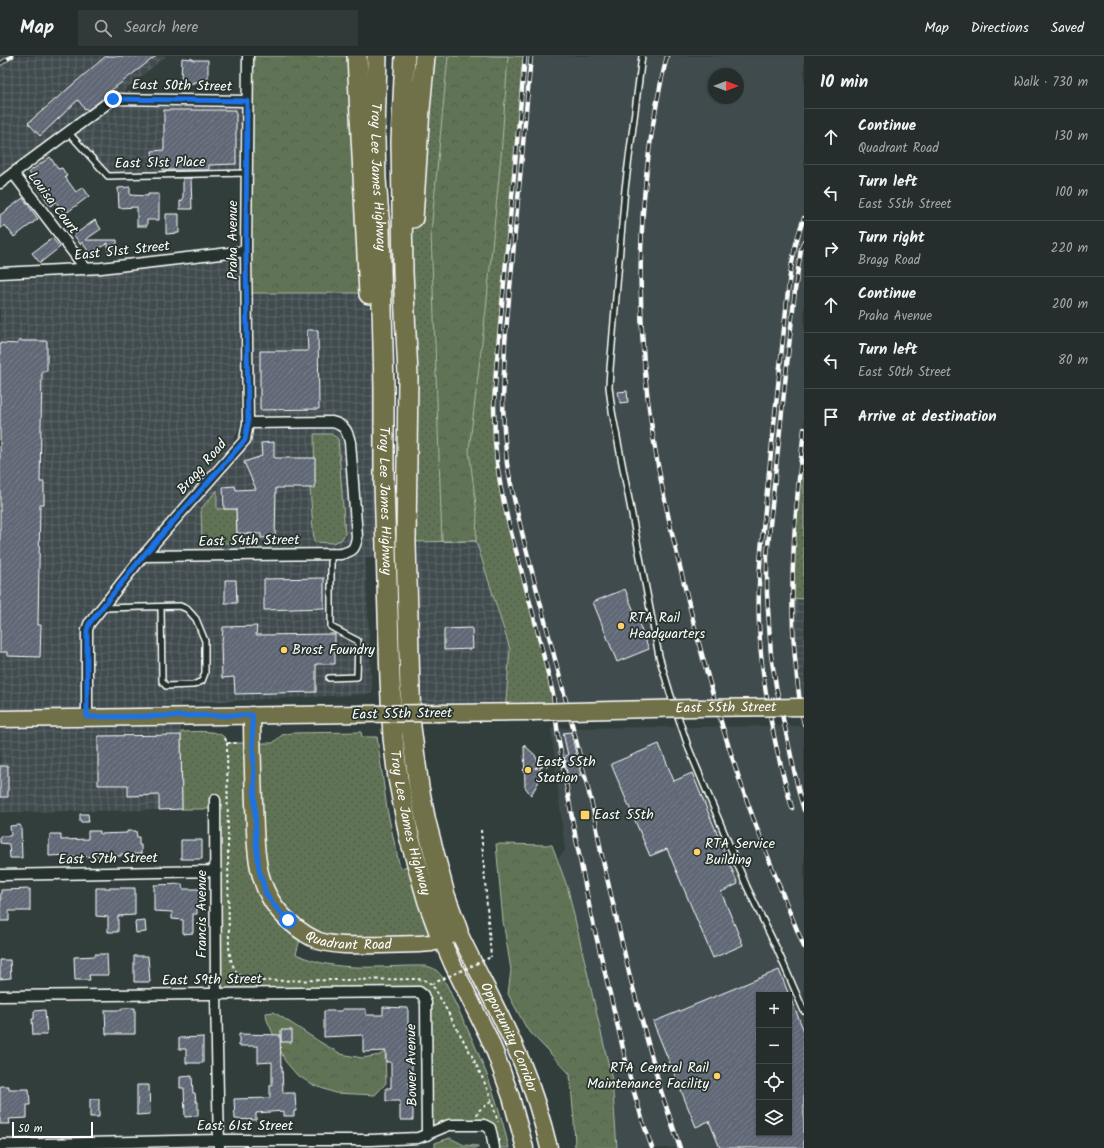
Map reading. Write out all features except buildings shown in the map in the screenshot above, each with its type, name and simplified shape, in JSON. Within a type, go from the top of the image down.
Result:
[{"type":"highway","points":[[357,56],[373,375],[384,484]]},
{"type":"highway","name":"Troy Lee James Highway","points":[[377,56],[375,144],[380,228],[384,387],[384,484],[393,738],[409,836],[428,902],[450,935]]},
{"type":"highway","name":"Troy Lee James Highway","points":[[405,56],[400,141],[403,272],[408,375],[406,542],[411,727],[419,787],[426,822],[445,895],[450,935]]},
{"type":"highway","points":[[408,375],[415,177],[425,56]]},
{"type":"main road","name":"East 55th Street","points":[[0,718],[804,708]]},
{"type":"main road","name":"Quadrant Road","points":[[252,715],[257,861],[266,894],[277,909],[302,932],[319,940],[335,944],[425,944],[450,935]]},
{"type":"main road","name":"Opportunity Corridor","points":[[450,935],[453,965],[488,1036],[512,1097],[524,1148]]},
{"type":"main road","name":"Opportunity Corridor","points":[[450,935],[479,976],[501,1018],[536,1101],[549,1148]]},
{"type":"street","name":"Praha Avenue","points":[[248,56],[246,251],[248,423]]},
{"type":"street","name":"East 50th Street","points":[[0,183],[113,99],[247,101]]},
{"type":"street","name":"Louisa Court","points":[[13,173],[86,269]]},
{"type":"street","name":"East 51st Street","points":[[0,273],[86,269],[246,251]]},
{"type":"street","name":"East 54th Street","points":[[143,556],[341,554],[350,552],[354,548],[357,537],[350,442],[347,432],[340,424],[332,422],[248,423]]},
{"type":"street","name":"Bragg Road","points":[[87,717],[87,630],[89,624],[143,556],[245,440],[248,423]]},
{"type":"street","name":"Francis Avenue","points":[[215,800],[216,994],[219,1144]]},
{"type":"street","name":"East 57th Street","points":[[0,875],[216,871]]},
{"type":"street","name":"East 59th Street","points":[[0,996],[412,992],[419,992],[423,995]]},
{"type":"street","name":"Bower Avenue","points":[[423,995],[426,1003],[427,1135]]},
{"type":"street","name":"East 61st Street","points":[[0,1145],[371,1144],[418,1138],[449,1125],[477,1124],[487,1126],[491,1131],[494,1148]]},
{"type":"lane","points":[[642,56],[624,196],[610,369],[612,411],[659,656],[670,693],[689,748],[742,875],[804,1011]]},
{"type":"lane","name":"East 51st Place","points":[[68,132],[108,176],[247,173]]},
{"type":"lane","points":[[329,678],[356,677],[358,641],[331,626],[331,554]]},
{"type":"lane","points":[[102,608],[180,606],[187,608],[196,619],[205,642],[205,673],[202,681],[193,685],[166,686],[162,681],[161,607]]},
{"type":"path","points":[[225,738],[227,743],[229,947],[231,963],[238,974],[245,978],[257,981],[418,979],[428,981],[432,984],[486,1084],[500,1126]]},
{"type":"path","points":[[227,743],[236,743]]},
{"type":"path","points":[[523,770],[575,759]]},
{"type":"path","points":[[432,984],[491,957],[481,830]]},
{"type":"path","points":[[477,1117],[478,1112],[492,1101]]},
{"type":"shaded area","points":[[0,56],[166,56],[114,99],[247,101],[247,173],[108,176],[68,132],[0,182]]},
{"type":"shaded area","points":[[525,56],[804,56],[804,429],[793,549],[792,588],[792,630],[801,708],[555,712],[553,694],[544,657],[508,521],[497,463],[494,406]]},
{"type":"shaded area","points":[[240,258],[240,426],[232,443],[132,561],[245,440],[247,293],[369,293],[373,375],[384,484],[386,556],[365,557],[372,694],[180,703],[182,809],[0,812],[0,280],[29,279]]},
{"type":"shaded area","points":[[476,541],[510,649],[505,713],[410,715],[406,542]]},
{"type":"shaded area","points":[[792,598],[804,599],[804,707],[801,708],[792,630]]},
{"type":"shaded area","points":[[804,726],[804,1148],[587,1148],[523,917],[533,885],[565,851],[551,728]]},
{"type":"green space","points":[[248,56],[357,56],[369,293],[247,293]]},
{"type":"green space","points":[[425,56],[525,56],[496,370],[494,429],[497,464],[502,495],[542,650],[555,712],[505,713],[510,649],[476,541],[406,542],[412,242],[415,177]]},
{"type":"green space","points":[[448,56],[508,56],[501,156],[486,309],[469,450],[477,513],[476,541],[442,541],[431,232]]},
{"type":"green space","points":[[804,433],[804,599],[792,598],[792,577],[794,536]]},
{"type":"green space","points":[[314,434],[331,434],[338,439],[345,534],[341,540],[333,543],[314,542],[310,488],[315,487]]},
{"type":"green space","points":[[217,490],[217,509],[236,509],[237,543],[202,543],[201,509]]},
{"type":"green space","points":[[181,732],[221,734],[227,743],[273,743],[282,735],[292,733],[361,732],[362,737],[377,737],[387,809],[400,868],[417,864],[442,940],[359,945],[302,932],[296,954],[328,964],[344,966],[426,966],[437,971],[448,987],[480,1057],[505,1129],[509,1148],[494,1148],[491,1131],[453,1125],[427,1135],[423,995],[216,994],[215,809],[182,809]]},
{"type":"green space","points":[[496,844],[552,845],[568,889],[612,1080],[617,1148],[575,1148],[570,1074],[527,1029],[508,994],[511,970],[503,921]]},
{"type":"green space","points":[[274,1012],[341,1054],[362,1058],[380,1055],[385,1050],[386,1083],[375,1095],[335,1093],[313,1085],[297,1075],[285,1061],[267,1020],[266,1013]]},
{"type":"green space","points":[[450,1138],[464,1145],[478,1146],[478,1148],[435,1148],[435,1143]]},
{"type":"railway","points":[[0,64],[12,56]]},
{"type":"railway","points":[[525,56],[496,370],[494,406],[497,463],[508,521],[553,694],[558,736],[572,818],[590,910],[631,1082],[652,1148]]},
{"type":"railway","points":[[531,56],[505,343],[503,401],[507,464],[524,541],[594,813],[601,852],[630,977],[661,1091],[680,1148]]},
{"type":"railway","points":[[667,56],[649,149],[641,245],[643,341],[653,436],[673,537],[708,678],[748,805],[804,947]]},
{"type":"railway","points":[[792,808],[780,762],[766,693],[760,646],[759,585],[763,528],[789,282],[791,266],[804,218]]},
{"type":"railway","points":[[804,241],[801,249],[795,290],[767,557],[767,594],[771,655],[776,686],[804,810]]},
{"type":"railway","points":[[804,429],[794,543],[792,600],[799,699],[804,724]]},
{"type":"place","name":"RTA Rail Headquarters","points":[[621,626]]},
{"type":"place","name":"Brost Foundry","points":[[284,650]]},
{"type":"place","name":"East 55th Station","points":[[528,770]]},
{"type":"place","name":"East 55th","points":[[585,815]]},
{"type":"place","name":"RTA Service Building","points":[[697,852]]},
{"type":"place","name":"RTA Central Rail Maintenance Facility","points":[[717,1076]]},
{"type":"route","points":[[113,99],[247,101],[246,251],[248,423],[245,440],[143,556],[89,624],[87,630],[87,717],[252,715],[257,861],[266,894],[277,909],[288,920]]}]
